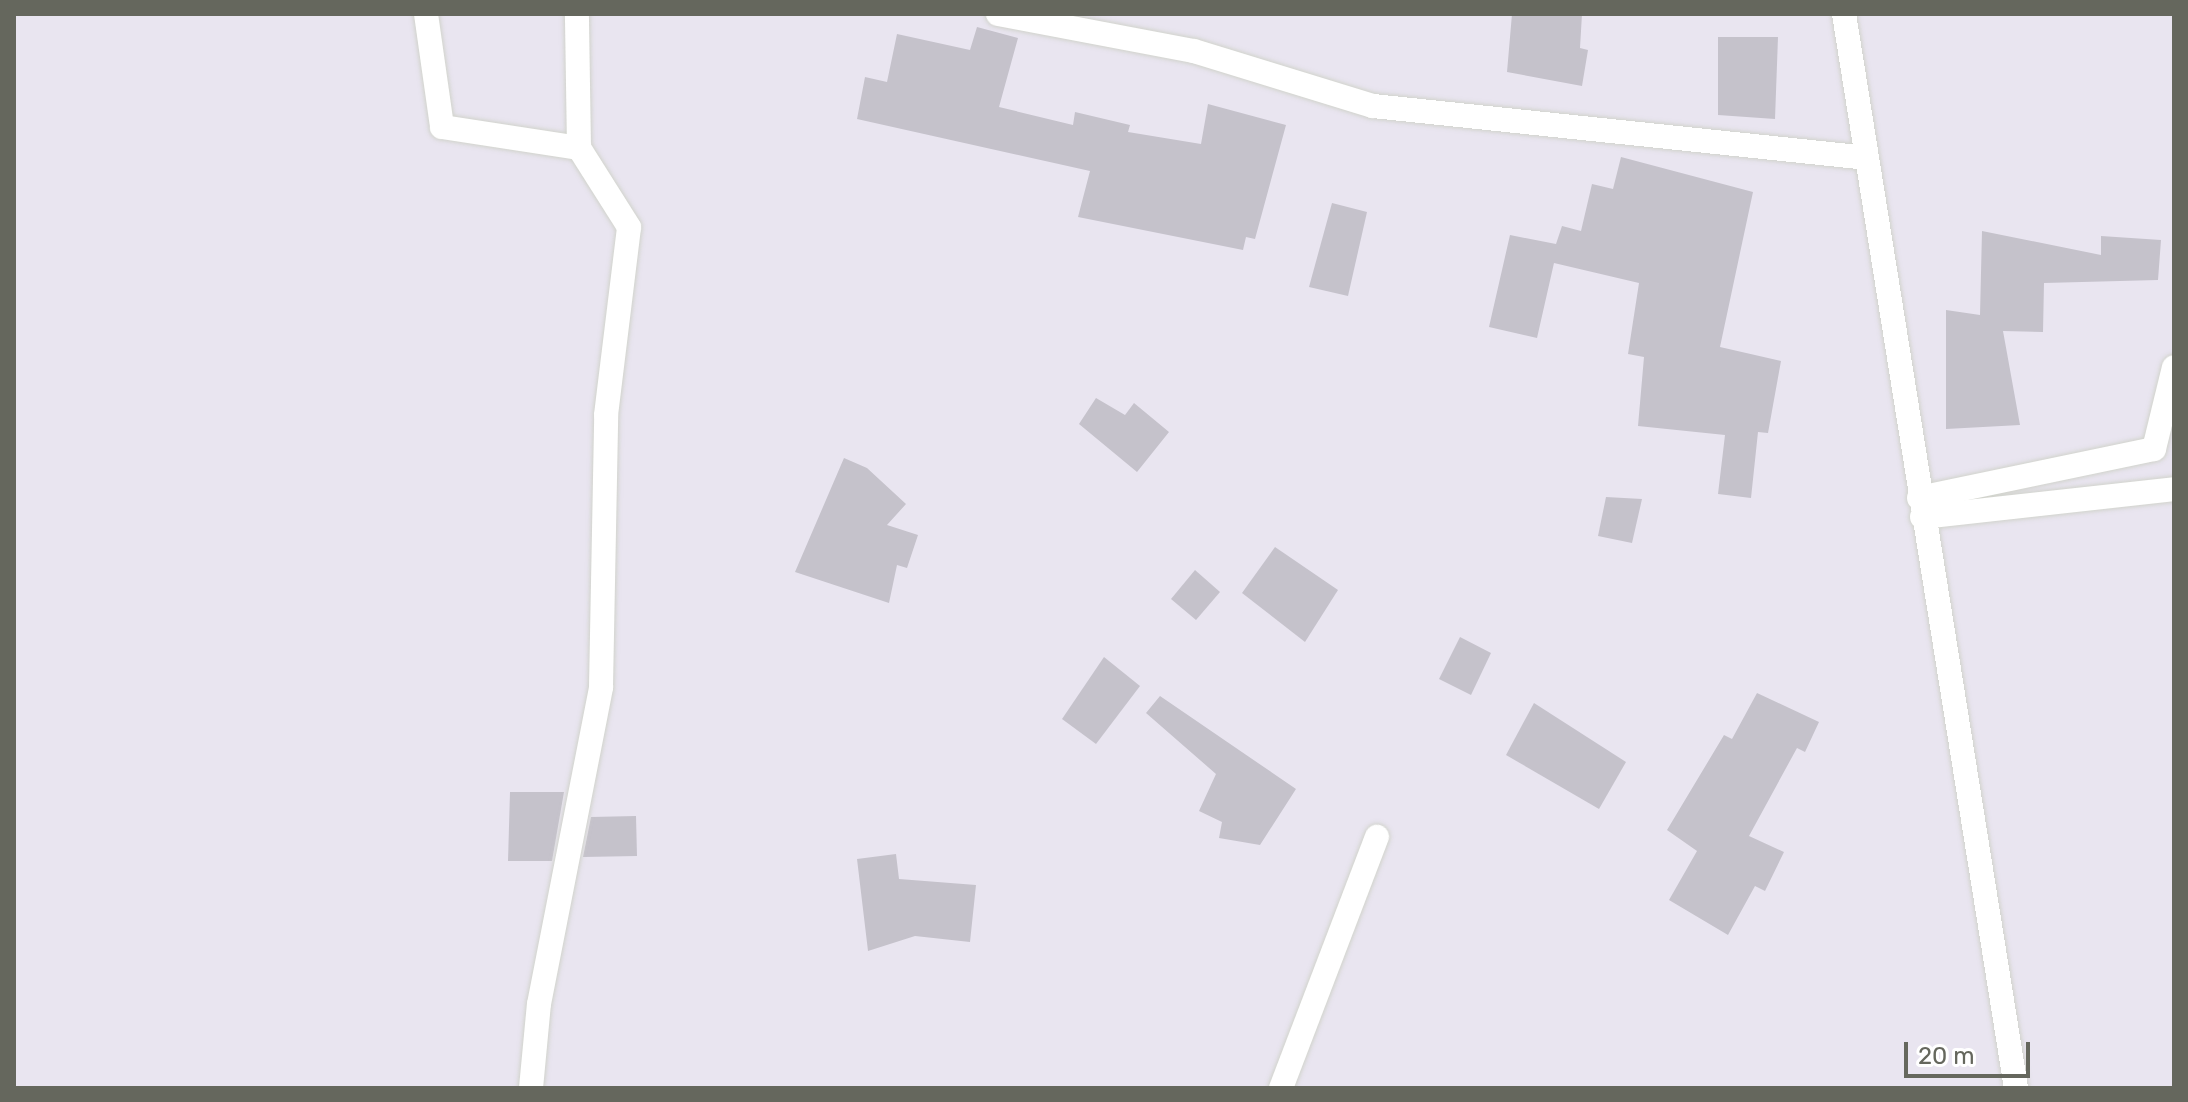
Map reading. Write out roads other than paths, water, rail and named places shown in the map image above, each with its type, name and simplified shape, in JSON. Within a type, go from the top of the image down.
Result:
[{"type":"street","points":[[426,14],[442,127],[579,148]]},
{"type":"street","points":[[531,1088],[539,1004],[601,687],[606,415],[629,227],[579,148],[577,14]]},
{"type":"street","points":[[998,14],[1194,51],[1373,106],[1866,158]]},
{"type":"street","points":[[1844,14],[1920,507],[2016,1088]]},
{"type":"street","points":[[1920,507],[2154,449],[2174,367]]},
{"type":"street","points":[[1920,507],[2174,489]]},
{"type":"street","points":[[1281,1088],[1377,837]]}]
